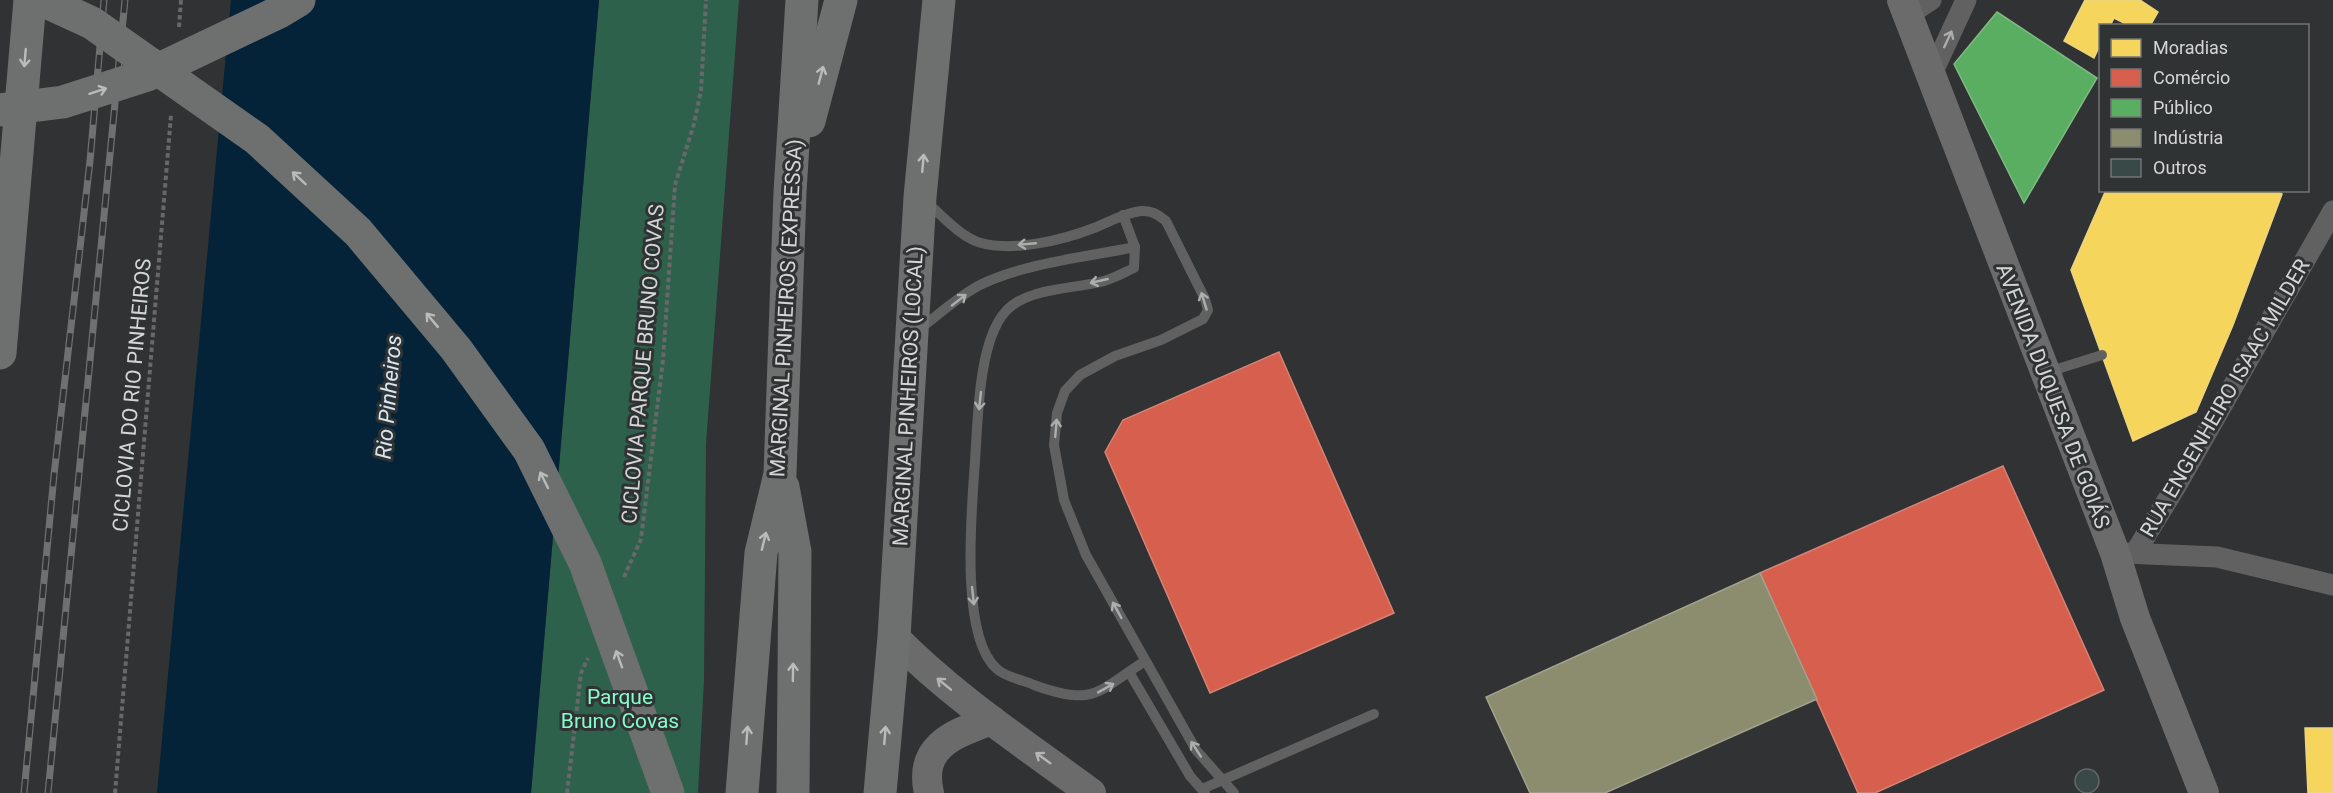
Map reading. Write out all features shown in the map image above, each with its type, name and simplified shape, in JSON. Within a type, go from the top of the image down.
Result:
[{"type":"highway","points":[[0,352],[30,0]]},
{"type":"highway","points":[[42,0],[92,23],[257,139],[358,232],[456,349],[529,450],[585,563],[668,793]]},
{"type":"highway","points":[[0,110],[63,102],[147,75],[279,12],[299,0]]},
{"type":"highway","name":"MARGINAL PINHEIROS (EXPRESSA)","points":[[742,793],[761,553],[780,474],[790,192],[802,0]]},
{"type":"highway","points":[[790,192],[841,0]]},
{"type":"highway","name":"MARGINAL PINHEIROS (LOCAL)","points":[[880,793],[894,637],[920,196],[939,0]]},
{"type":"highway","points":[[780,474],[795,552],[793,793]]},
{"type":"street","points":[[1930,78],[1966,0]]},
{"type":"street","name":"AVENIDA DUQUESA DE GOIÁS","points":[[1913,5],[1930,78],[2044,373],[2125,553],[2135,618],[2204,793]]},
{"type":"street","name":"RUA ENGENHEIRO ISAAC MILDER","points":[[2125,553],[2176,486],[2333,211]]},
{"type":"street","points":[[2125,553],[2217,557],[2333,585]]},
{"type":"street","points":[[894,637],[941,682],[1090,793]]},
{"type":"street","points":[[929,793],[926,779],[927,768],[933,753],[948,738],[991,720]]},
{"type":"lane","points":[[920,196],[965,235],[980,243],[1001,245],[1057,240],[1097,227],[1123,215],[1143,211],[1155,213],[1166,221],[1205,299],[1208,310],[1203,319],[1161,340],[1115,356],[1080,375],[1065,391],[1057,413],[1054,445],[1064,500],[1086,555],[1196,750],[1234,793]]},
{"type":"lane","points":[[1123,215],[1135,247],[1134,268],[1101,282],[1071,286],[1019,301],[1006,311],[995,327],[986,350],[984,368],[974,472],[970,564],[978,636],[984,653],[998,670],[1060,693],[1082,697],[1111,686],[1145,661]]},
{"type":"lane","points":[[912,334],[980,285],[1002,276],[1071,259],[1135,247]]},
{"type":"lane","points":[[2044,373],[2102,355]]},
{"type":"lane","points":[[1129,672],[1190,776],[1204,791],[1222,780],[1374,714]]},
{"type":"path","points":[[178,35],[181,0]]},
{"type":"path","name":"CICLOVIA PARQUE BRUNO COVAS","points":[[622,580],[641,539],[663,360],[675,184],[694,124],[701,90],[706,0]]},
{"type":"path","name":"CICLOVIA DO RIO PINHEIROS","points":[[115,793],[172,106]]},
{"type":"path","points":[[567,793],[581,673],[590,652]]},
{"type":"green space","name":"Parque Bruno Covas","points":[[599,0],[739,0],[706,444],[704,680],[698,793],[531,793]]},
{"type":"water","name":"Rio Pinheiros","points":[[231,0],[599,0],[531,793],[157,793]]},
{"type":"building: Moradias","points":[[2085,0],[2140,0],[2158,12],[2151,24],[2126,24],[2114,18],[2111,24],[2099,24],[2099,47],[2094,58],[2064,41]]},
{"type":"building: Moradias","points":[[2105,192],[2278,192],[2282,194],[2233,325],[2196,412],[2133,441],[2071,270]]},
{"type":"building: Moradias","points":[[2305,728],[2333,728],[2333,793],[2308,793]]},
{"type":"building: Comércio","points":[[1279,352],[1394,613],[1210,693],[1105,452],[1123,420]]},
{"type":"building: Comércio","points":[[2003,466],[2104,690],[1875,793],[1858,793],[1760,573]]},
{"type":"building: Público","points":[[1997,12],[2097,78],[2024,203],[1954,64]]},
{"type":"building: Indústria","points":[[1760,573],[1817,699],[1605,793],[1530,793],[1486,697]]},
{"type":"building: Outros","points":[[2087,769],[2096,772],[2099,781],[2096,790],[2087,793],[2078,790],[2075,781],[2078,772]]},
{"type":"railway","points":[[24,793],[54,475],[90,161],[104,0]]},
{"type":"railway","points":[[48,793],[125,0]]}]
